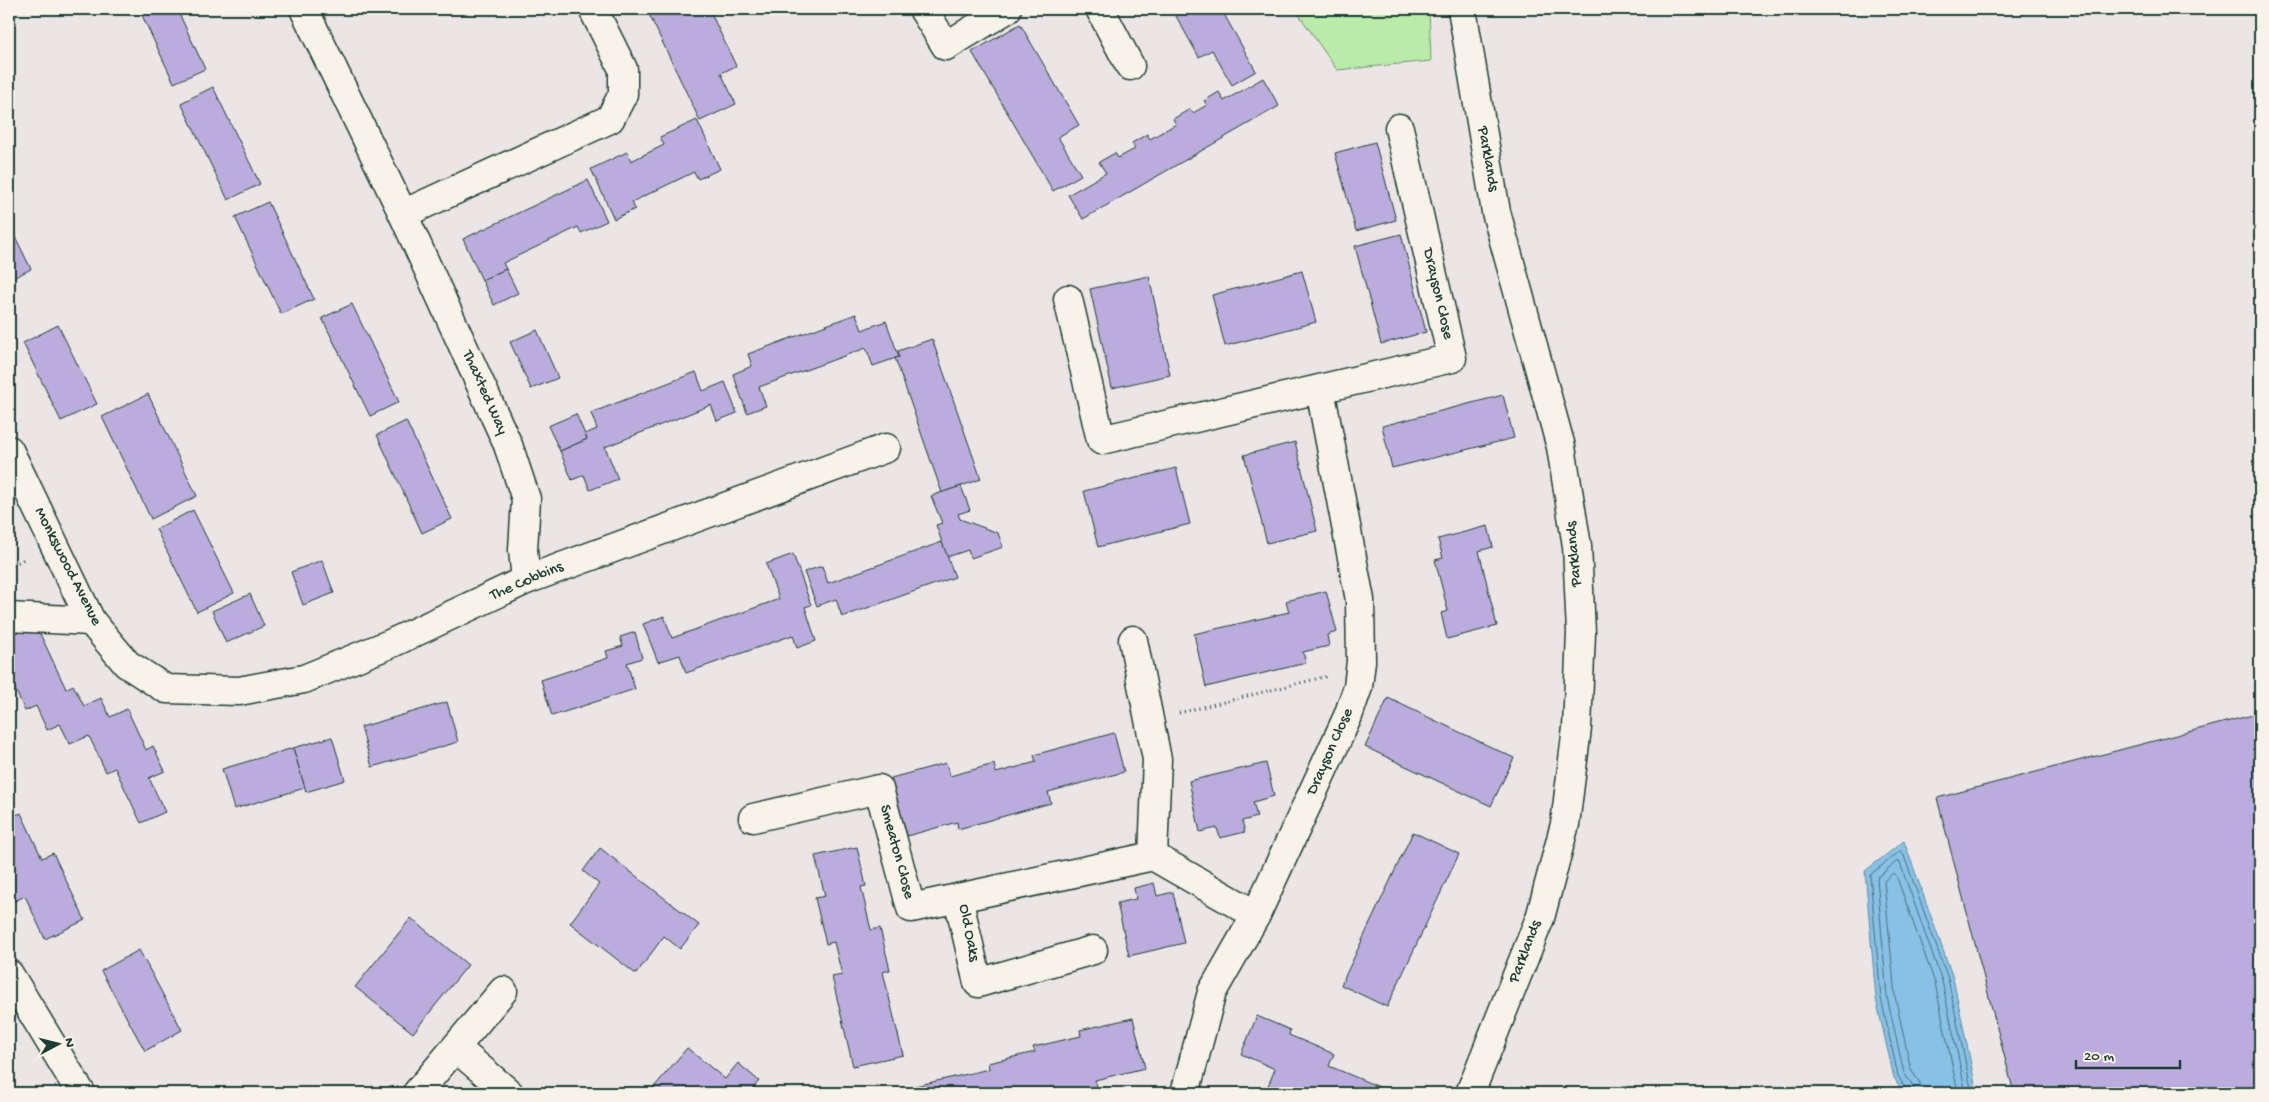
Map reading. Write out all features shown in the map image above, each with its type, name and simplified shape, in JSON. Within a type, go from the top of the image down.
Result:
[{"type":"street","name":"Thaxted Way","points":[[304,9],[403,214],[508,445],[526,499],[523,550],[526,580]]},
{"type":"street","points":[[403,214],[610,118],[624,94],[623,69],[593,9]]},
{"type":"street","points":[[924,9],[946,46],[1007,9]]},
{"type":"street","points":[[1100,9],[1130,66]]},
{"type":"street","name":"Parklands","points":[[1462,9],[1496,212],[1561,447],[1577,546],[1581,633],[1577,728],[1565,824],[1540,918],[1470,1093]]},
{"type":"street","name":"Drayson Close","points":[[1068,299],[1101,440],[1452,358],[1399,128]]},
{"type":"street","name":"Drayson Close","points":[[1185,1093],[1212,992],[1256,915],[1348,716],[1358,687],[1360,668],[1360,600],[1320,389]]},
{"type":"street","name":"The Cobbins","points":[[166,689],[239,691],[304,679],[392,643],[526,580],[886,448]]},
{"type":"street","name":"Monkswood Avenue","points":[[9,450],[91,621],[127,664],[166,689]]},
{"type":"street","points":[[9,617],[91,621]]},
{"type":"street","points":[[1133,640],[1157,759],[1152,856],[1256,915]]},
{"type":"street","name":"Smeaton Close","points":[[753,818],[879,789],[911,908],[958,898]]},
{"type":"street","name":"Old Oaks","points":[[1093,950],[978,983],[958,898],[1152,856]]},
{"type":"street","points":[[9,974],[81,1093]]},
{"type":"street","points":[[418,1093],[503,991]]},
{"type":"street","points":[[456,1048],[509,1093]]},
{"type":"path","points":[[1149,720],[1360,668]]},
{"type":"green space","points":[[1295,9],[1429,9],[1431,61],[1337,70]]},
{"type":"water","points":[[1904,841],[1953,978],[1977,1093],[1904,1093],[1894,1078],[1876,999],[1865,871]]},
{"type":"building","points":[[139,9],[177,9],[205,69],[174,83]]},
{"type":"building","points":[[655,9],[709,9],[736,66],[721,73],[736,104],[700,121],[648,12]]},
{"type":"building","points":[[1172,9],[1221,9],[1256,71],[1232,85],[1212,50],[1199,57]]},
{"type":"building","points":[[1020,24],[1079,125],[1058,137],[1081,175],[1053,191],[972,52]]},
{"type":"building","points":[[1263,78],[1279,106],[1083,219],[1068,195],[1106,173],[1099,162],[1115,153],[1118,158],[1135,149],[1132,143],[1147,134],[1150,139],[1176,124],[1173,119],[1190,109],[1193,113],[1207,105],[1204,101],[1219,92],[1224,101]]},
{"type":"building","points":[[213,87],[260,184],[228,200],[181,103]]},
{"type":"building","points":[[697,120],[720,169],[698,179],[694,172],[632,202],[635,209],[614,219],[591,169],[627,152],[631,161],[664,145],[660,137]]},
{"type":"building","points":[[1375,142],[1396,220],[1356,231],[1335,153]]},
{"type":"building","points":[[588,180],[607,221],[581,233],[578,227],[503,263],[506,269],[482,280],[463,239]]},
{"type":"building","points":[[268,202],[314,299],[281,314],[235,217]]},
{"type":"building","points":[[9,224],[31,269],[9,280]]},
{"type":"building","points":[[1401,234],[1426,332],[1381,344],[1355,246]]},
{"type":"building","points":[[506,269],[518,293],[494,305],[482,280]]},
{"type":"building","points":[[1302,271],[1316,322],[1225,346],[1212,295]]},
{"type":"building","points":[[1149,276],[1170,375],[1112,388],[1090,289]]},
{"type":"building","points":[[352,304],[399,402],[370,416],[322,318]]},
{"type":"building","points":[[856,314],[862,330],[886,321],[899,357],[873,366],[866,348],[759,387],[766,406],[747,413],[733,374],[752,366],[748,354]]},
{"type":"building","points":[[58,325],[97,404],[61,421],[23,343]]},
{"type":"building","points":[[537,330],[558,378],[531,389],[510,342]]},
{"type":"building","points":[[932,339],[981,479],[942,493],[895,358],[899,357],[898,351]]},
{"type":"building","points":[[696,372],[703,391],[725,382],[737,413],[717,421],[711,405],[605,447],[618,479],[590,490],[584,475],[572,480],[560,451],[587,439],[585,434],[597,429],[591,413]]},
{"type":"building","points":[[148,394],[197,496],[151,519],[102,417]]},
{"type":"building","points":[[1503,395],[1514,438],[1392,468],[1382,426]]},
{"type":"building","points":[[576,414],[587,439],[560,451],[548,426]]},
{"type":"building","points":[[406,421],[452,519],[422,533],[377,435]]},
{"type":"building","points":[[1295,442],[1317,531],[1267,543],[1244,455]]},
{"type":"building","points":[[1176,468],[1190,524],[1098,547],[1084,491]]},
{"type":"building","points":[[961,486],[970,510],[958,514],[960,519],[998,533],[1003,547],[971,558],[968,550],[947,557],[936,525],[942,523],[931,496]]},
{"type":"building","points":[[193,510],[234,593],[197,612],[156,529]]},
{"type":"building","points":[[1488,526],[1493,547],[1479,551],[1497,626],[1447,639],[1441,613],[1448,611],[1435,560],[1443,558],[1438,539]]},
{"type":"building","points":[[942,542],[955,577],[842,617],[836,599],[817,606],[804,572],[822,566],[828,583]]},
{"type":"building","points":[[793,554],[811,605],[805,607],[816,641],[797,648],[793,635],[686,673],[680,655],[658,662],[643,624],[664,616],[672,638],[779,599],[766,564]]},
{"type":"building","points":[[322,560],[334,593],[303,605],[291,572]]},
{"type":"building","points":[[1326,591],[1337,632],[1327,635],[1329,646],[1303,652],[1306,663],[1206,687],[1194,634],[1289,612],[1286,601]]},
{"type":"building","points":[[250,594],[264,626],[226,643],[212,611]]},
{"type":"building","points":[[35,623],[66,689],[73,685],[84,706],[101,698],[110,717],[127,709],[146,750],[153,746],[165,771],[149,778],[165,812],[141,823],[115,768],[106,772],[89,736],[70,744],[60,724],[47,730],[36,706],[25,711],[9,676],[9,635]]},
{"type":"building","points":[[635,632],[642,658],[627,663],[635,689],[552,716],[541,680],[608,658],[606,651],[623,646],[620,637]]},
{"type":"building","points":[[1388,698],[1514,758],[1491,806],[1365,747]]},
{"type":"building","points":[[447,702],[458,742],[372,767],[361,727]]},
{"type":"building","points":[[2260,713],[2260,1093],[2014,1093],[1937,798]]},
{"type":"building","points":[[1114,733],[1124,772],[1048,792],[1051,803],[958,829],[957,822],[907,836],[891,778],[946,763],[950,776],[994,764],[996,773],[1036,762],[1034,755]]},
{"type":"building","points":[[332,737],[345,780],[306,792],[293,748]]},
{"type":"building","points":[[293,748],[305,788],[234,809],[222,769]]},
{"type":"building","points":[[1266,763],[1274,796],[1253,802],[1257,817],[1242,821],[1245,832],[1220,838],[1217,828],[1200,832],[1189,781]]},
{"type":"building","points":[[9,799],[16,815],[21,813],[42,858],[53,853],[85,920],[45,939],[25,896],[15,901],[9,888]]},
{"type":"building","points":[[1413,832],[1459,854],[1387,1007],[1341,985]]},
{"type":"building","points":[[857,847],[866,886],[861,887],[871,930],[880,928],[890,970],[883,972],[903,1055],[853,1066],[832,977],[842,975],[834,942],[826,944],[815,898],[825,896],[815,856]]},
{"type":"building","points":[[600,848],[699,925],[680,949],[664,936],[636,974],[570,923],[599,884],[583,871]]},
{"type":"building","points":[[1154,883],[1157,896],[1173,892],[1184,943],[1129,956],[1117,903],[1136,899],[1134,888]]},
{"type":"building","points":[[411,918],[468,965],[413,1033],[355,987]]},
{"type":"building","points":[[139,950],[182,1030],[145,1051],[101,971]]},
{"type":"building","points":[[1257,1016],[1290,1030],[1289,1035],[1334,1054],[1329,1066],[1384,1089],[1382,1093],[1286,1093],[1268,1086],[1275,1069],[1241,1054]]},
{"type":"building","points":[[1133,1018],[1145,1068],[1095,1080],[1097,1086],[1067,1093],[917,1093],[915,1086],[989,1069],[988,1063],[1035,1052],[1033,1047],[1081,1036],[1080,1030]]},
{"type":"building","points":[[687,1048],[725,1079],[738,1063],[759,1081],[749,1093],[649,1093]]}]
